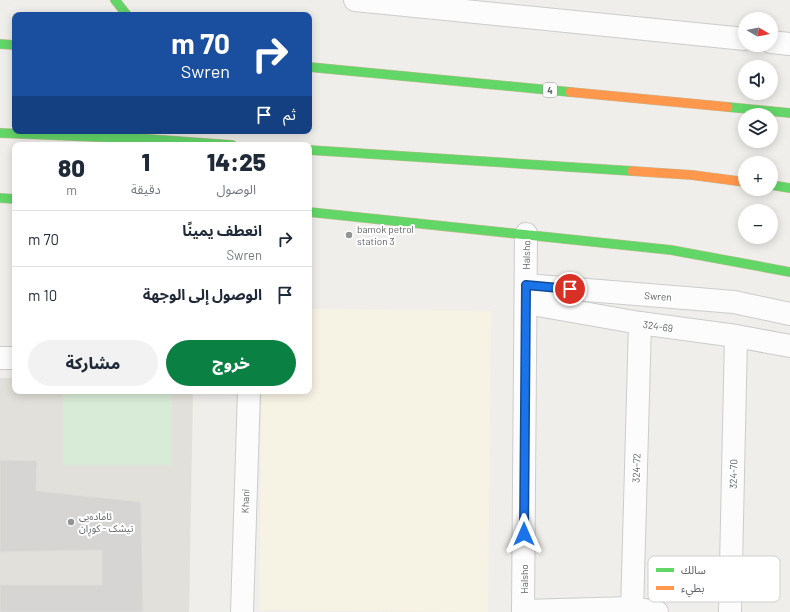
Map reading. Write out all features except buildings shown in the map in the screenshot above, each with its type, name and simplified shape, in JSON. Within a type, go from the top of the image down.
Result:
[{"type":"highway","points":[[115,0],[125,12]]},
{"type":"highway","points":[[0,44],[12,45]]},
{"type":"highway","name":"4","points":[[312,66],[790,113]]},
{"type":"highway","points":[[0,133],[12,133]]},
{"type":"highway","points":[[25,134],[190,142]]},
{"type":"highway","points":[[312,150],[692,175],[738,181]]},
{"type":"highway","points":[[778,186],[790,188]]},
{"type":"highway","points":[[0,198],[12,199]]},
{"type":"highway","points":[[312,212],[671,250],[790,272]]},
{"type":"highway","points":[[768,268],[783,263]]},
{"type":"street","points":[[355,0],[738,38]]},
{"type":"street","points":[[778,43],[790,44]]},
{"type":"street","name":"Halsho","points":[[523,611],[526,234]]},
{"type":"street","name":"Swren","points":[[526,294],[734,302],[790,314]]},
{"type":"street","name":"324-69","points":[[526,294],[640,323],[736,336],[790,346]]},
{"type":"street","name":"324-72","points":[[632,610],[640,323]]},
{"type":"street","name":"324-70","points":[[731,556],[736,336]]},
{"type":"street","points":[[0,358],[12,358]]},
{"type":"street","name":"Khani","points":[[242,612],[248,394]]},
{"type":"street","name":"324-70","points":[[730,602],[730,612]]},
{"type":"street","points":[[523,611],[632,610],[657,612]]},
{"type":"shaded area","points":[[312,309],[491,311],[488,612],[259,610],[262,394],[312,394]]},
{"type":"shaded area","points":[[0,378],[12,378],[12,394],[193,394],[189,612],[0,612]]},
{"type":"green space","points":[[63,394],[172,394],[172,465],[63,465]]},
{"type":"traffic: fast","points":[[115,0],[125,12]]},
{"type":"traffic: fast","points":[[0,44],[12,45]]},
{"type":"traffic: fast","points":[[312,67],[570,92]]},
{"type":"traffic: fast","points":[[728,107],[790,113]]},
{"type":"traffic: fast","points":[[0,133],[12,133]]},
{"type":"traffic: fast","points":[[25,134],[190,142]]},
{"type":"traffic: fast","points":[[312,150],[632,171]]},
{"type":"traffic: fast","points":[[778,186],[790,188]]},
{"type":"traffic: fast","points":[[0,198],[12,199]]},
{"type":"traffic: fast","points":[[312,212],[671,250],[790,272]]},
{"type":"traffic: slow","points":[[570,92],[728,107]]},
{"type":"traffic: slow","points":[[632,171],[692,175],[738,181]]},
{"type":"place","name":"bamok petrol station 3","points":[[349,235]]},
{"type":"place","name":"ئامادەیی تیشک - کوڕان","points":[[71,522]]},
{"type":"route","points":[[524,534],[526,285],[570,289]]}]
